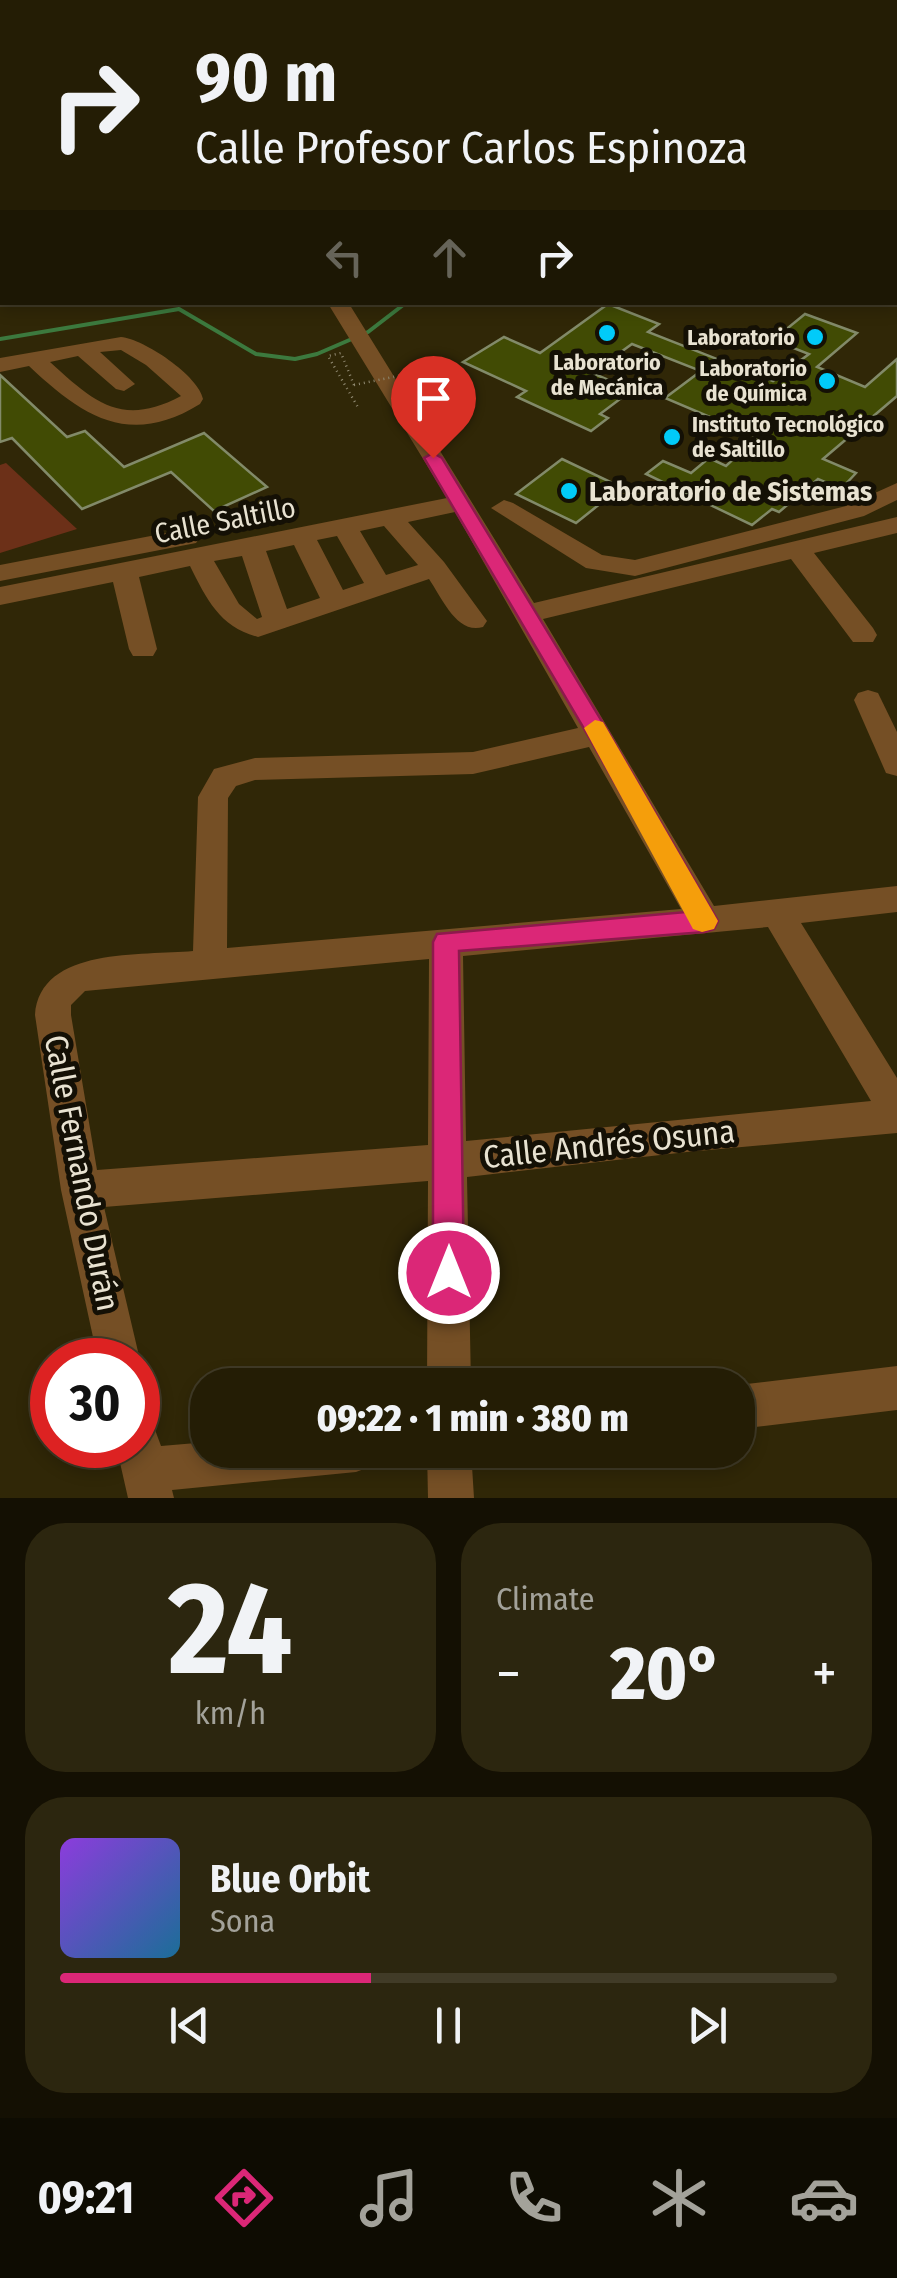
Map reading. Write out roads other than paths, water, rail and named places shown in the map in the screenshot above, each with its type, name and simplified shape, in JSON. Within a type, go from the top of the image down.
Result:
[{"type":"street","points":[[339,306],[456,494],[705,921]]},
{"type":"street","points":[[0,365],[128,343],[192,393],[192,399],[143,418],[114,419],[81,402],[36,361]]},
{"type":"street","points":[[83,349],[124,384]]},
{"type":"street","name":"Calle Saltillo","points":[[0,596],[390,517],[456,494]]},
{"type":"street","name":"Calle Saltillo","points":[[0,574],[456,494]]},
{"type":"street","points":[[504,508],[596,562],[635,568],[855,511],[891,511]]},
{"type":"street","points":[[527,614],[798,550],[891,511]]},
{"type":"street","points":[[891,511],[897,553]]},
{"type":"street","points":[[390,517],[435,568],[472,621]]},
{"type":"street","points":[[344,526],[380,588]]},
{"type":"street","points":[[302,535],[336,602]]},
{"type":"street","points":[[251,545],[278,623]]},
{"type":"street","points":[[798,550],[863,634]]},
{"type":"street","points":[[198,556],[233,618],[244,627],[278,623],[435,568]]},
{"type":"street","points":[[124,571],[143,650]]},
{"type":"street","points":[[868,700],[897,765]]},
{"type":"street","points":[[598,734],[473,763],[238,772],[225,777],[213,797],[210,964],[705,921],[897,899]]},
{"type":"street","points":[[777,913],[897,1114]]},
{"type":"street","points":[[446,942],[449,1368]]},
{"type":"street","name":"Calle Fernando Durán","points":[[114,1338],[81,1190],[53,1016],[54,999],[63,988],[89,975],[210,964]]},
{"type":"street","name":"Calle Andrés Osuna","points":[[81,1190],[448,1161],[897,1114]]},
{"type":"street","points":[[755,1406],[897,1388]]},
{"type":"street","points":[[144,1470],[190,1466]]},
{"type":"street","points":[[450,1468],[451,1498]]},
{"type":"waterway","points":[[0,339],[179,309],[256,354],[295,359],[368,332],[403,305]]},
{"type":"place","name":"Laboratorio de Mecánica","points":[[607,333]]},
{"type":"place","name":"Laboratorio","points":[[815,337]]},
{"type":"place","name":"Laboratorio de Química","points":[[827,381]]},
{"type":"place","name":"Instituto Tecnológico de Saltillo","points":[[672,437]]},
{"type":"place","name":"Laboratorio de Sistemas","points":[[569,491]]}]
